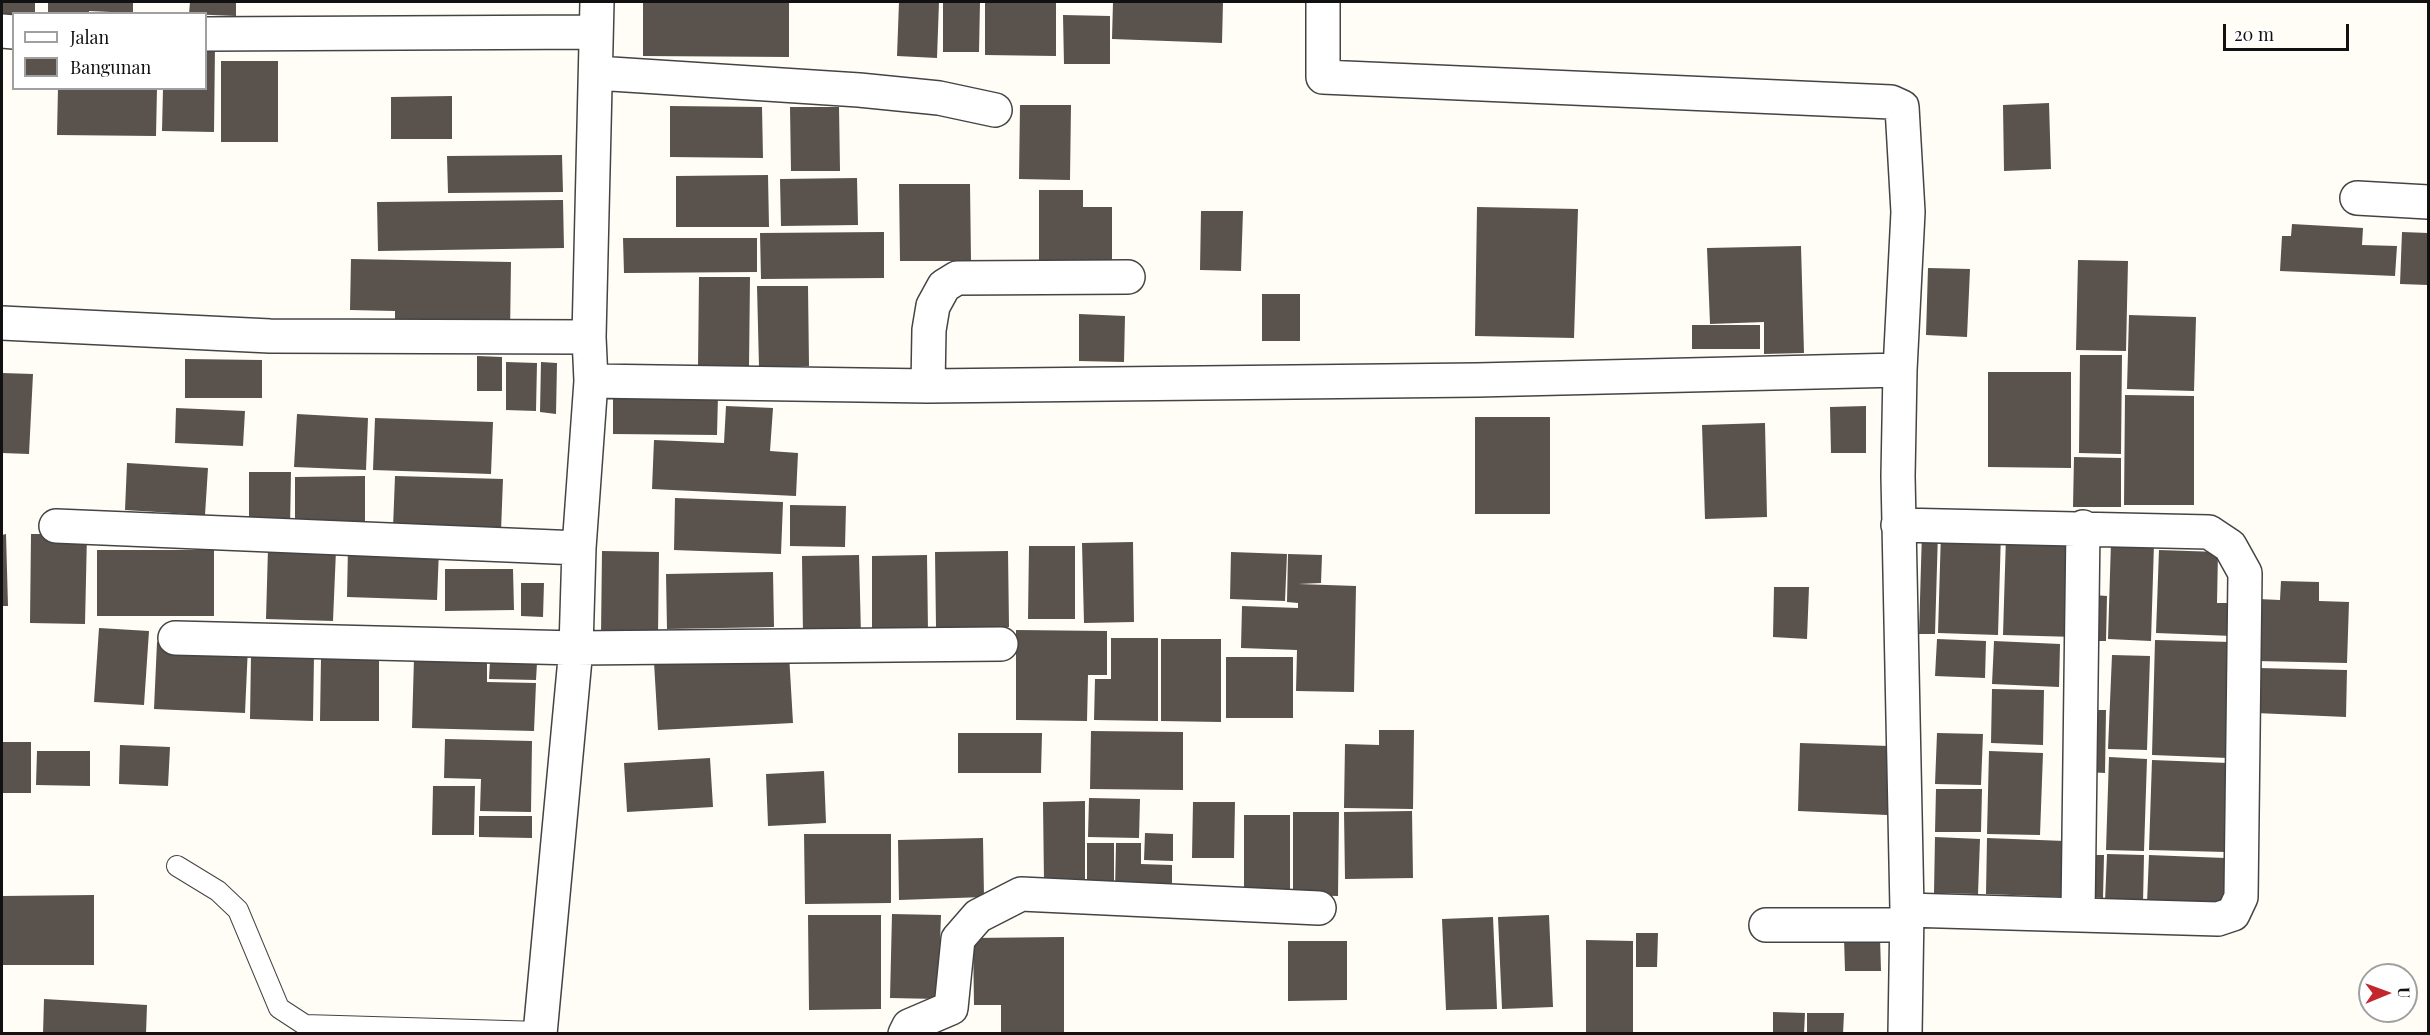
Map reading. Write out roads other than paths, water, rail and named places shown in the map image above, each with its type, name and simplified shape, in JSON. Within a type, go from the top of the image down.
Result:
[{"type":"street","points":[[1323,2],[1323,77],[1891,102],[1902,107],[1908,212],[1900,370],[1898,525],[1907,917],[1905,1034]]},
{"type":"street","points":[[207,34],[597,17],[589,337],[591,381],[579,548],[576,648],[540,1033]]},
{"type":"street","points":[[596,73],[860,90],[939,98],[995,110]]},
{"type":"street","points":[[2357,198],[2428,202]]},
{"type":"street","points":[[928,386],[929,330],[933,306],[944,286],[957,278],[1128,277]]},
{"type":"street","points":[[2,323],[270,336],[589,337]]},
{"type":"street","points":[[591,381],[928,386],[1477,380],[1900,370]]},
{"type":"street","points":[[1766,925],[1907,917],[2078,914],[2218,919],[2233,914],[2241,897],[2245,573],[2229,546],[2209,532],[2084,527],[1898,525]]},
{"type":"street","points":[[56,526],[579,548]]},
{"type":"street","points":[[2078,914],[2084,527]]},
{"type":"street","points":[[175,638],[576,648],[1001,644]]},
{"type":"street","points":[[905,1034],[909,1026],[951,1008],[958,939],[978,916],[1021,894],[1319,908]]},
{"type":"lane","points":[[177,866],[218,891],[238,910],[279,1008],[305,1025],[540,1033]]}]
